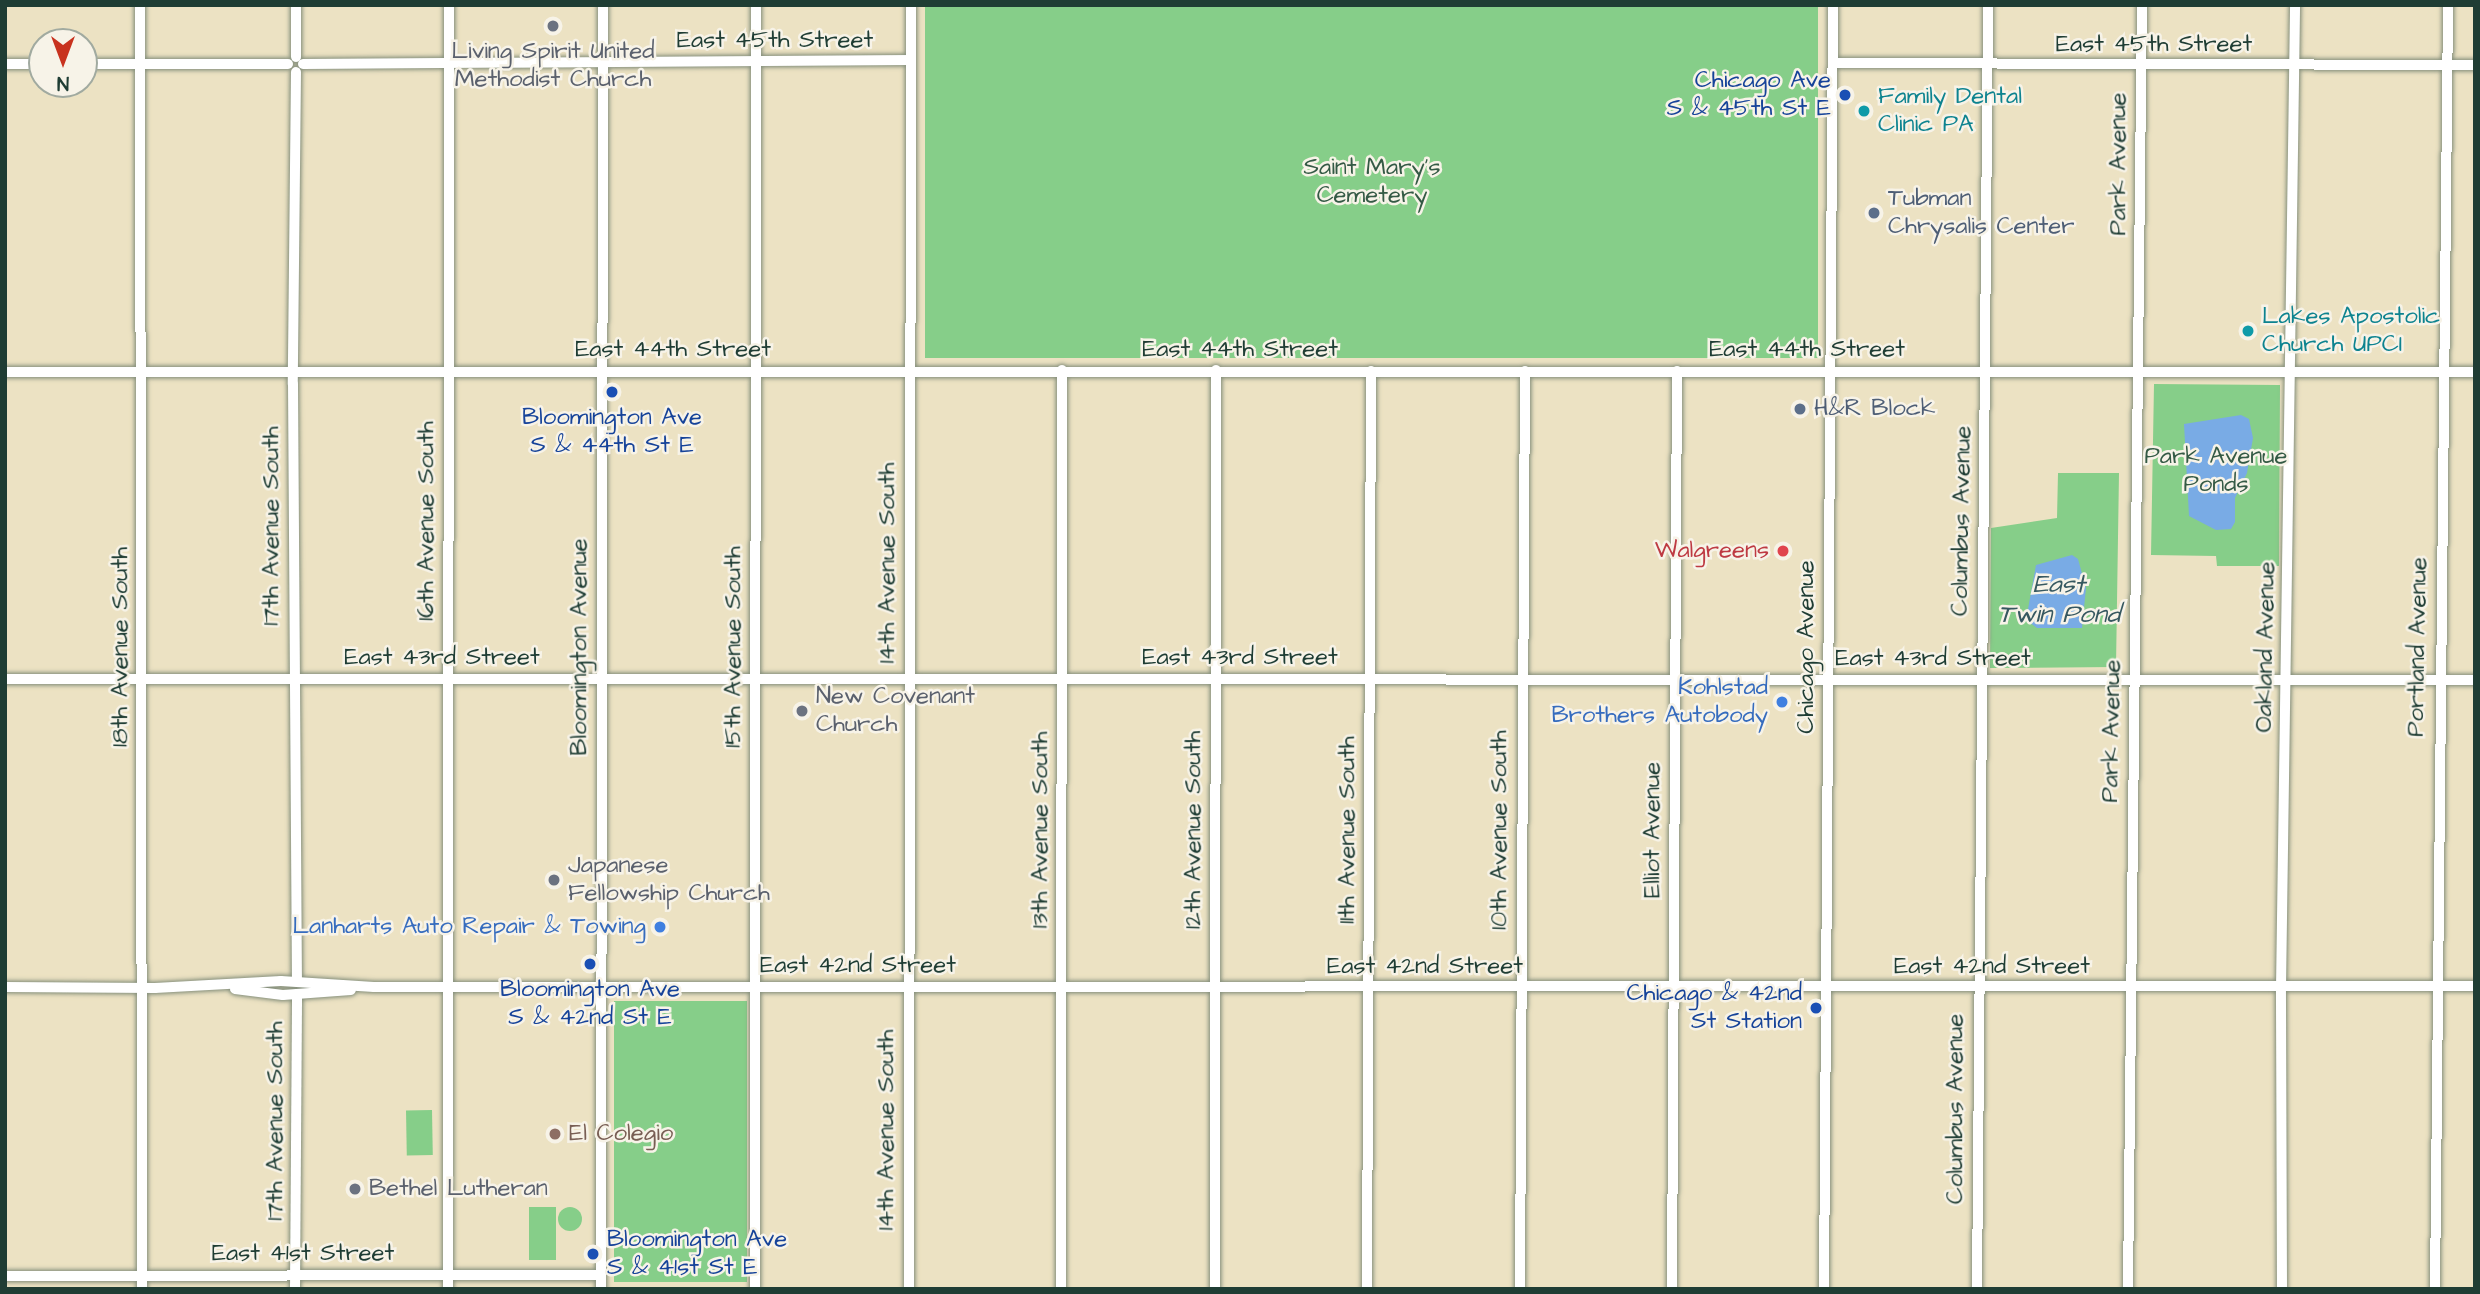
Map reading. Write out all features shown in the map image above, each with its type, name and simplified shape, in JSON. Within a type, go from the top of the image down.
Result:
[{"type":"street","name":"18th Avenue South","points":[[140,5],[142,1289]]},
{"type":"street","name":"17th Avenue South","points":[[296,5],[293,371],[297,981]]},
{"type":"street","name":"16th Avenue South","points":[[448,1289],[449,5]]},
{"type":"street","name":"Bloomington Avenue","points":[[601,1289],[603,5]]},
{"type":"street","name":"15th Avenue South","points":[[755,1289],[756,5]]},
{"type":"street","name":"14th Avenue South","points":[[909,1289],[911,5]]},
{"type":"street","name":"Chicago Avenue","points":[[1824,1289],[1833,5]]},
{"type":"street","name":"Columbus Avenue","points":[[1977,1289],[1980,680],[1988,5]]},
{"type":"street","name":"Park Avenue","points":[[2128,1289],[2129,989],[2142,5]]},
{"type":"street","name":"Oakland Avenue","points":[[2282,1289],[2281,988],[2295,5]]},
{"type":"street","name":"Portland Avenue","points":[[2435,1289],[2435,986],[2448,5]]},
{"type":"street","name":"East 45th Street","points":[[98,64],[911,60]]},
{"type":"street","name":"East 45th Street","points":[[1833,63],[2475,65]]},
{"type":"street","points":[[5,64],[28,64]]},
{"type":"street","name":"13th Avenue South","points":[[1061,1289],[1062,370]]},
{"type":"street","name":"12th Avenue South","points":[[1215,1289],[1216,370]]},
{"type":"street","name":"11th Avenue South","points":[[1367,1289],[1370,371]]},
{"type":"street","name":"10th Avenue South","points":[[1520,1289],[1521,680],[1525,371]]},
{"type":"street","name":"Elliot Avenue","points":[[1672,1289],[1677,371]]},
{"type":"street","name":"East 44th Street","points":[[5,372],[2475,372]]},
{"type":"street","name":"East 43rd Street","points":[[5,679],[2475,680]]},
{"type":"street","name":"East 42nd Street","points":[[5,987],[215,987],[297,981],[374,987],[2129,989],[2475,986]]},
{"type":"street","name":"East 42nd Street","points":[[215,987],[297,994],[374,987]]},
{"type":"street","name":"17th Avenue South","points":[[295,1289],[297,994]]},
{"type":"street","name":"East 41st Street","points":[[5,1276],[601,1275]]},
{"type":"green space","name":"Saint Mary's Cemetery","points":[[925,5],[1818,5],[1818,358],[925,358]]},
{"type":"green space","name":"Park Avenue Ponds","points":[[2154,384],[2280,385],[2279,566],[2217,566],[2216,556],[2151,555]]},
{"type":"green space","name":"Park Avenue Ponds","points":[[2058,473],[2119,473],[2116,667],[1990,668],[1991,528],[2057,518]]},
{"type":"green space","points":[[614,1001],[747,1001],[747,1282],[614,1282]]},
{"type":"green space","points":[[406,1110],[432,1110],[433,1155],[407,1155]]},
{"type":"green space","points":[[529,1207],[556,1207],[556,1260],[529,1260]]},
{"type":"green space","points":[[570,1207],[579,1210],[582,1219],[579,1228],[570,1231],[561,1228],[558,1219],[561,1210]]},
{"type":"water","points":[[2241,415],[2249,419],[2253,438],[2247,473],[2235,498],[2235,522],[2231,529],[2216,530],[2189,516],[2184,424]]},
{"type":"water","name":"East Twin Pond","points":[[2072,555],[2078,559],[2086,588],[2082,628],[2037,628],[2026,620],[2036,565]]},
{"type":"place","name":"Living Spirit United Methodist Church","points":[[553,26]]},
{"type":"place","name":"Chicago Ave S & 45th St E","points":[[1845,95]]},
{"type":"place","name":"Family Dental Clinic PA","points":[[1864,111]]},
{"type":"place","name":"Tubman Chrysalis Center","points":[[1874,213]]},
{"type":"place","name":"Lakes Apostolic Church UPCI","points":[[2248,331]]},
{"type":"place","name":"Bloomington Ave S & 44th St E","points":[[612,392]]},
{"type":"place","name":"H&R Block","points":[[1800,409]]},
{"type":"place","name":"Walgreens","points":[[1783,551]]},
{"type":"place","name":"Kohlstad Brothers Autobody","points":[[1782,702]]},
{"type":"place","name":"New Covenant Church","points":[[802,711]]},
{"type":"place","name":"Japanese Fellowship Church","points":[[554,880]]},
{"type":"place","name":"Lanharts Auto Repair & Towing","points":[[660,927]]},
{"type":"place","name":"Bloomington Ave S & 42nd St E","points":[[590,964]]},
{"type":"place","name":"Chicago & 42nd St Station","points":[[1816,1008]]},
{"type":"place","name":"El Colegio","points":[[555,1134]]},
{"type":"place","name":"Bethel Lutheran","points":[[355,1189]]},
{"type":"place","name":"Bloomington Ave S & 41st St E","points":[[593,1254]]}]
